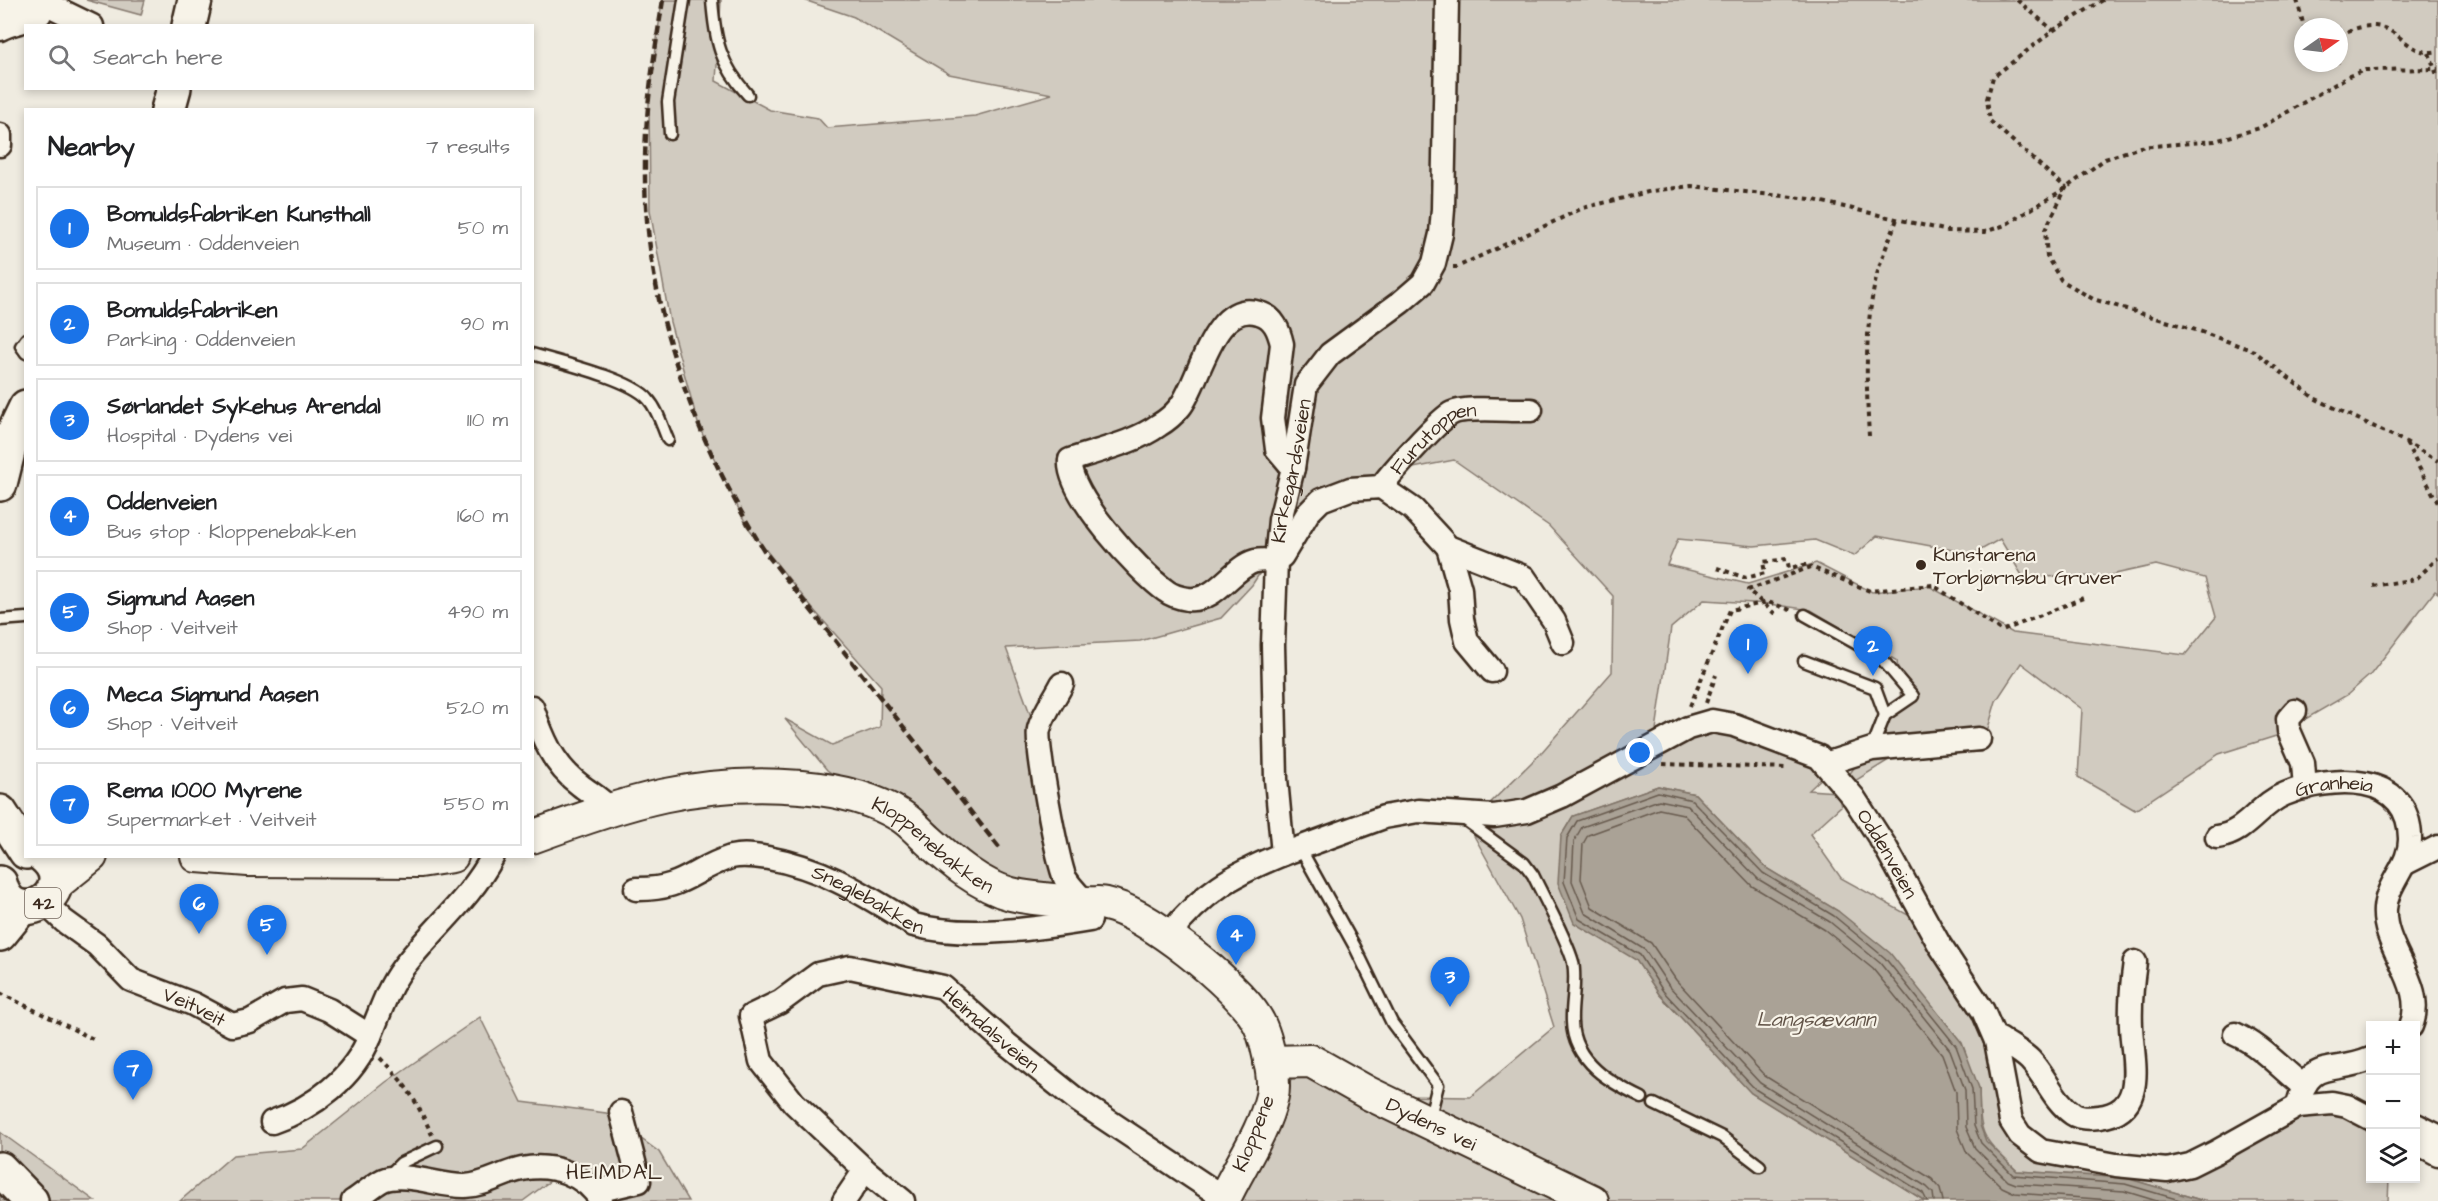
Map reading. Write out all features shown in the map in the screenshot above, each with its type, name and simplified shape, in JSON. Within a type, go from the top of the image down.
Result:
[{"type":"main road","points":[[189,24],[195,0]]},
{"type":"main road","points":[[169,108],[173,90]]},
{"type":"main road","points":[[0,484],[9,445],[24,411]]},
{"type":"main road","name":"Kloppenebakken","points":[[534,836],[609,808],[675,792],[730,784],[762,783],[836,790],[859,797],[902,816],[945,856],[973,876],[1011,894],[1106,904],[1168,936],[1237,992],[1258,1021],[1270,1062]]},
{"type":"main road","points":[[0,812],[24,873],[83,858]]},
{"type":"main road","points":[[222,858],[397,861],[430,858]]},
{"type":"main road","name":"42","points":[[0,934],[24,873]]},
{"type":"main road","name":"Dydens vei","points":[[1270,1062],[1311,1061],[1368,1093],[1592,1201]]},
{"type":"main road","name":"Kloppene","points":[[1224,1199],[1252,1147],[1272,1095],[1270,1062]]},
{"type":"main road","points":[[0,1169],[31,1201]]},
{"type":"main road","points":[[0,1189],[11,1201]]},
{"type":"street","name":"Kirkegårdsveien","points":[[1292,851],[1275,767],[1273,645],[1280,520],[1293,468],[1306,385],[1330,354],[1416,289],[1434,263],[1441,234],[1443,209],[1447,0]]},
{"type":"street","points":[[0,28],[33,19],[44,3]]},
{"type":"street","points":[[0,8],[44,3],[89,24]]},
{"type":"street","points":[[0,135],[0,145]]},
{"type":"street","points":[[1276,560],[1254,561],[1201,597],[1189,599],[1168,593],[1144,572],[1101,525],[1086,504],[1068,469],[1070,460],[1138,436],[1160,425],[1180,406],[1215,334],[1226,321],[1236,314],[1253,312],[1272,320],[1281,338],[1273,418],[1277,449],[1293,468]]},
{"type":"street","name":"Furutoppen","points":[[1381,487],[1393,471],[1451,413],[1466,410],[1532,410]]},
{"type":"street","name":"Furutoppen","points":[[1276,560],[1308,513],[1321,500],[1350,489],[1381,487],[1413,509],[1448,547],[1524,577],[1554,621],[1563,643]]},
{"type":"street","points":[[1448,547],[1460,589],[1462,619],[1467,640],[1492,671]]},
{"type":"street","points":[[1062,684],[1039,730],[1038,750],[1058,856],[1065,878],[1086,903]]},
{"type":"street","points":[[2295,711],[2288,719],[2289,731],[2303,763],[2305,788]]},
{"type":"street","points":[[534,713],[544,742],[559,764],[579,785],[600,798],[609,808]]},
{"type":"street","name":"Oddenveien","points":[[1292,851],[1384,817],[1418,812],[1494,816],[1527,811],[1562,796],[1688,728],[1712,721],[1734,725],[1807,751],[1825,764],[1854,798],[1886,846],[1939,944],[1983,1011],[1996,1041],[2011,1121],[2020,1135],[2040,1151],[2116,1166],[2167,1170],[2190,1165],[2207,1156],[2300,1095],[2347,1106],[2366,1116]]},
{"type":"street","points":[[1825,764],[1872,749],[1978,739]]},
{"type":"street","name":"Granheia","points":[[2217,837],[2239,831],[2274,800],[2330,781],[2357,782],[2380,788],[2394,799],[2407,820],[2410,839],[2406,863],[2394,878],[2386,900],[2384,919],[2413,994],[2415,1015],[2413,1021]]},
{"type":"street","points":[[2406,863],[2438,847]]},
{"type":"street","points":[[1168,936],[1208,893],[1249,868],[1292,851]]},
{"type":"street","name":"Sneglebakken","points":[[636,889],[669,887],[734,856],[753,855],[798,863],[818,870],[914,925],[931,929],[998,930],[1090,921],[1086,903]]},
{"type":"street","points":[[272,1122],[297,1113],[338,1082],[354,1066],[368,1040],[390,987],[404,967],[476,885],[492,858]]},
{"type":"street","name":"Veitveit","points":[[24,873],[64,921],[97,945],[131,980],[193,1004],[232,1025],[250,1021],[285,1001],[302,999],[329,1010],[368,1040]]},
{"type":"street","points":[[1996,1041],[2000,1039],[2030,1060],[2057,1100],[2074,1115],[2085,1118],[2102,1117],[2118,1111],[2133,1093],[2135,1074],[2131,1027],[2135,962]]},
{"type":"street","name":"Heimdalsveien","points":[[865,1170],[794,1103],[761,1061],[751,1016],[780,1002],[819,974],[850,967],[943,987],[1007,1044],[1077,1100],[1224,1199]]},
{"type":"street","points":[[2235,1034],[2256,1043],[2290,1077],[2300,1095]]},
{"type":"street","points":[[2300,1095],[2308,1078],[2321,1071],[2366,1060]]},
{"type":"street","points":[[353,1201],[384,1180],[398,1178],[465,1186],[487,1182],[521,1169],[545,1167],[568,1173],[598,1196],[639,1181],[621,1112]]},
{"type":"street","points":[[2420,1127],[2438,1136]]},
{"type":"street","points":[[2420,1145],[2438,1154]]},
{"type":"street","points":[[844,1201],[865,1170],[903,1201]]},
{"type":"lane","points":[[670,134],[668,102],[684,0]]},
{"type":"lane","points":[[712,0],[720,54],[734,80],[748,95]]},
{"type":"lane","points":[[534,355],[591,372],[646,396],[654,406],[668,440]]},
{"type":"lane","points":[[1805,615],[1880,657],[1914,696],[1885,715],[1872,749]]},
{"type":"lane","points":[[0,620],[24,618]]},
{"type":"lane","points":[[1804,661],[1875,688],[1885,715]]},
{"type":"lane","points":[[1456,813],[1524,863],[1533,874],[1572,962],[1575,985],[1572,1023],[1575,1039],[1589,1064],[1616,1085],[1642,1098]]},
{"type":"lane","points":[[1292,851],[1355,947],[1392,1023],[1438,1085],[1429,1121]]},
{"type":"lane","points":[[1654,1104],[1722,1137],[1760,1166]]},
{"type":"lane","points":[[384,1180],[401,1163],[437,1146]]},
{"type":"path","points":[[2017,0],[2054,30]]},
{"type":"path","points":[[2066,188],[1990,121],[1988,99],[1993,77],[2054,30],[2103,0]]},
{"type":"path","points":[[2297,0],[2302,18]]},
{"type":"path","points":[[2348,31],[2359,27],[2377,26],[2416,51],[2429,53],[2438,51]]},
{"type":"path","points":[[2429,53],[2438,78]]},
{"type":"path","points":[[1434,263],[1456,267],[1583,208],[1652,191],[1691,186],[1810,199],[1948,231],[1985,232],[2005,225],[2066,188],[2105,159],[2140,147],[2215,141],[2260,128],[2349,76],[2365,70],[2436,69]]},
{"type":"path","points":[[2066,188],[2045,230],[2047,257],[2061,280],[2093,299],[2199,331],[2254,351],[2278,367],[2314,398],[2406,442],[2438,461]]},
{"type":"path","points":[[1869,436],[1866,394],[1868,338],[1878,272],[1897,219]]},
{"type":"path","points":[[2406,442],[2438,503]]},
{"type":"path","points":[[2373,586],[2416,579],[2438,558]]},
{"type":"path","points":[[1717,568],[1746,578],[1765,573],[1763,562],[1787,559],[1789,568],[1809,564],[1870,591],[1933,585],[2002,631],[2083,598]]},
{"type":"path","points":[[1775,614],[1748,590],[1812,567]]},
{"type":"path","points":[[1688,728],[1691,703],[1730,610],[1768,602],[1805,615]]},
{"type":"path","points":[[1631,759],[1647,765],[1790,769]]},
{"type":"path","points":[[0,993],[93,1039]]},
{"type":"path","points":[[368,1040],[414,1096],[437,1146]]},
{"type":"shaded area","points":[[86,0],[145,0],[141,15]]},
{"type":"shaded area","points":[[662,0],[721,0],[716,81],[770,110],[818,118],[827,128],[975,116],[1052,94],[949,74],[854,17],[804,0],[2438,0],[2438,593],[2435,591],[2371,674],[2347,695],[2276,736],[2219,754],[2135,810],[2078,777],[2082,709],[2021,663],[1996,701],[1981,752],[1900,753],[1837,792],[1841,806],[1810,834],[1841,878],[1939,932],[1992,1026],[2028,1133],[2102,1161],[2205,1155],[2284,1100],[2366,1125],[2366,1183],[2389,1183],[2388,1201],[2204,1201],[2126,1178],[2017,1171],[1989,1143],[1985,1135],[1980,1117],[1979,1088],[1838,911],[1766,868],[1695,794],[1658,786],[1573,816],[1561,836],[1611,943],[1636,960],[1659,994],[1751,1093],[1925,1201],[1237,1201],[1302,1053],[1406,1096],[1470,1097],[1554,1027],[1520,919],[1468,825],[1540,754],[1612,672],[1613,596],[1549,526],[1454,460],[1398,471],[1293,512],[1289,550],[1267,562],[1252,585],[1221,618],[1140,641],[1006,648],[1036,730],[1066,889],[1015,884],[918,834],[827,770],[785,719],[832,745],[880,727],[881,686],[812,608],[747,526],[699,427],[670,322],[650,210],[649,103]],"holes":[[[1877,536],[1974,554],[2000,539],[2023,577],[2106,576],[2156,565],[2205,578],[2216,617],[2185,655],[2013,633],[1929,586],[1872,592],[1816,563],[1748,584],[1667,565],[1678,539],[1754,546],[1815,540],[1854,556]],[[1704,600],[1769,604],[1811,610],[1897,661],[1901,701],[1837,792],[1809,790],[1824,776],[1814,765],[1719,730],[1655,737],[1671,628]]]},
{"type":"shaded area","points":[[480,1017],[522,1102],[606,1113],[659,1152],[688,1201],[589,1201],[565,1170],[523,1201],[180,1201],[233,1155],[302,1149],[386,1082]]},
{"type":"shaded area","points":[[0,1132],[95,1201],[0,1201]]},
{"type":"water","name":"Langsævann","points":[[1658,786],[1695,794],[1766,868],[1838,911],[1890,953],[1962,1043],[1979,1088],[1980,1125],[1986,1141],[2017,1171],[2126,1178],[2204,1201],[1925,1201],[1751,1093],[1659,994],[1636,960],[1574,923],[1558,883],[1561,836],[1573,816]]},
{"type":"railway","points":[[663,0],[648,104],[645,167],[647,218],[653,269],[664,319],[695,416],[739,508],[765,552],[1001,850]]},
{"type":"place","name":"Kunstarena Torbjørnsbu Gruver","points":[[1921,565]]},
{"type":"place","name":"Bomuldsfabriken Kunsthall","points":[[1748,674]]},
{"type":"place","name":"Bomuldsfabriken","points":[[1873,676]]},
{"type":"place","name":"Meca Sigmund Aasen","points":[[199,934]]},
{"type":"place","name":"Sigmund Aasen","points":[[267,955]]},
{"type":"place","name":"Oddenveien","points":[[1236,965]]},
{"type":"place","name":"Sørlandet Sykehus Arendal","points":[[1450,1007]]},
{"type":"place","name":"Rema 1000 Myrene","points":[[133,1100]]},
{"type":"district","name":"HEIMDAL","points":[[615,1172]]}]
